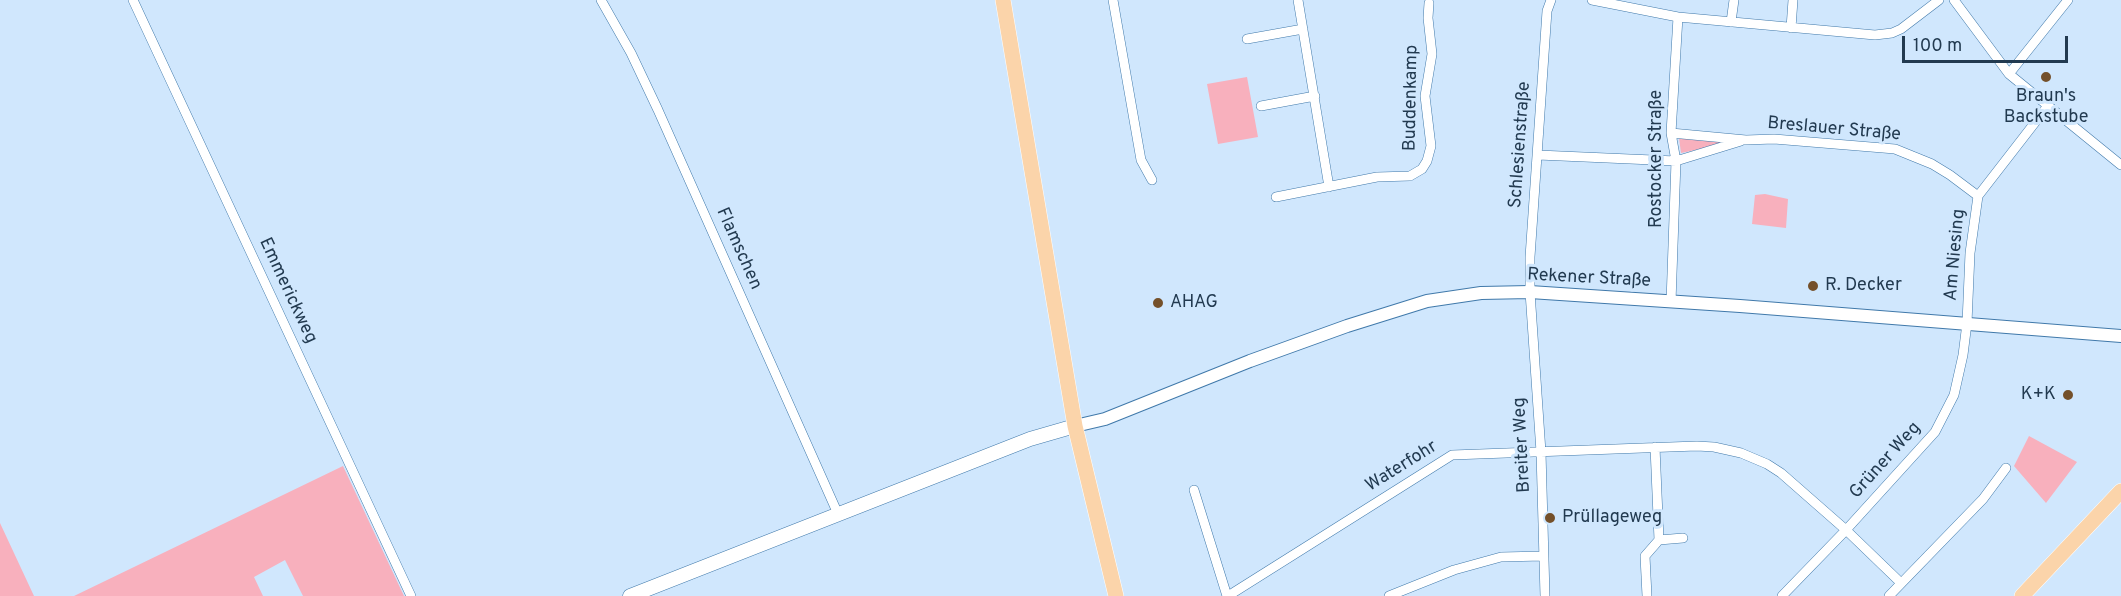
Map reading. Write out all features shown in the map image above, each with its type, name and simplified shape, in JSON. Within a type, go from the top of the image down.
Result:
[{"type":"main road","points":[[1003,0],[1075,426],[1116,596]]},
{"type":"main road","points":[[630,596],[1030,439],[1075,426]]},
{"type":"main road","points":[[2022,596],[2121,491]]},
{"type":"street","name":"Emmerickweg","points":[[133,0],[411,596]]},
{"type":"street","name":"Flamschen","points":[[601,0],[631,53],[658,110],[838,514]]},
{"type":"street","points":[[1113,0],[1141,160],[1152,180]]},
{"type":"street","points":[[1298,0],[1329,187]]},
{"type":"street","name":"Schlesienstraße","points":[[1530,292],[1530,257],[1546,11],[1551,0]]},
{"type":"street","points":[[1592,0],[1678,16],[1875,35],[1892,33],[1901,29],[1939,0]]},
{"type":"street","points":[[1731,22],[1734,0]]},
{"type":"street","points":[[1791,28],[1793,0]]},
{"type":"street","points":[[1954,0],[2009,74],[2121,165]]},
{"type":"street","points":[[2009,74],[2068,0]]},
{"type":"street","name":"Buddenkamp","points":[[1276,197],[1377,177],[1410,176],[1422,169],[1431,146],[1425,96],[1432,54],[1428,18],[1429,1]]},
{"type":"street","name":"Rostocker Straße","points":[[1671,302],[1676,161],[1671,133],[1678,16]]},
{"type":"street","points":[[1247,39],[1303,29]]},
{"type":"street","points":[[1261,106],[1315,96]]},
{"type":"street","name":"Am Niesing","points":[[1967,323],[1970,253],[1978,196],[2048,106]]},
{"type":"street","name":"Breslauer Straße","points":[[1671,133],[1896,149],[1932,164],[1978,196]]},
{"type":"street","name":"Breslauer Straße","points":[[1538,155],[1676,161],[1746,140]]},
{"type":"street","name":"Rekener Straße","points":[[1075,426],[1104,419],[1250,361],[1347,326],[1427,301],[1481,293],[1530,292],[2121,336]]},
{"type":"street","name":"Breiter Weg","points":[[1530,292],[1541,452],[1545,596]]},
{"type":"street","name":"Grüner Weg","points":[[1782,596],[1935,432],[1954,395],[1967,323]]},
{"type":"street","points":[[1647,596],[1645,556],[1659,540],[1655,447]]},
{"type":"street","name":"Waterfohr","points":[[1194,490],[1228,596],[1452,455],[1655,447],[1714,447],[1741,453],[1781,473],[1846,530],[1900,584]]},
{"type":"street","points":[[1889,596],[1983,499],[2006,468]]},
{"type":"street","points":[[1659,540],[1683,538]]},
{"type":"street","points":[[1389,596],[1454,570],[1501,557],[1543,556]]},
{"type":"shaded area","points":[[1247,77],[1258,137],[1218,144],[1207,84]]},
{"type":"shaded area","points":[[1679,138],[1730,143],[1681,153]]},
{"type":"shaded area","points":[[1765,194],[1788,199],[1786,228],[1752,224],[1755,195]]},
{"type":"shaded area","points":[[2029,436],[2077,462],[2046,503],[2014,466]]},
{"type":"shaded area","points":[[343,466],[404,596],[303,596],[285,560],[254,577],[263,596],[74,596]]},
{"type":"shaded area","points":[[0,523],[34,596],[0,596]]},
{"type":"place","name":"Braun's Backstube","points":[[2046,77]]},
{"type":"place","name":"R. Decker","points":[[1813,286]]},
{"type":"place","name":"AHAG","points":[[1158,303]]},
{"type":"place","name":"K+K","points":[[2068,395]]},
{"type":"place","name":"Prüllageweg","points":[[1550,518]]}]
